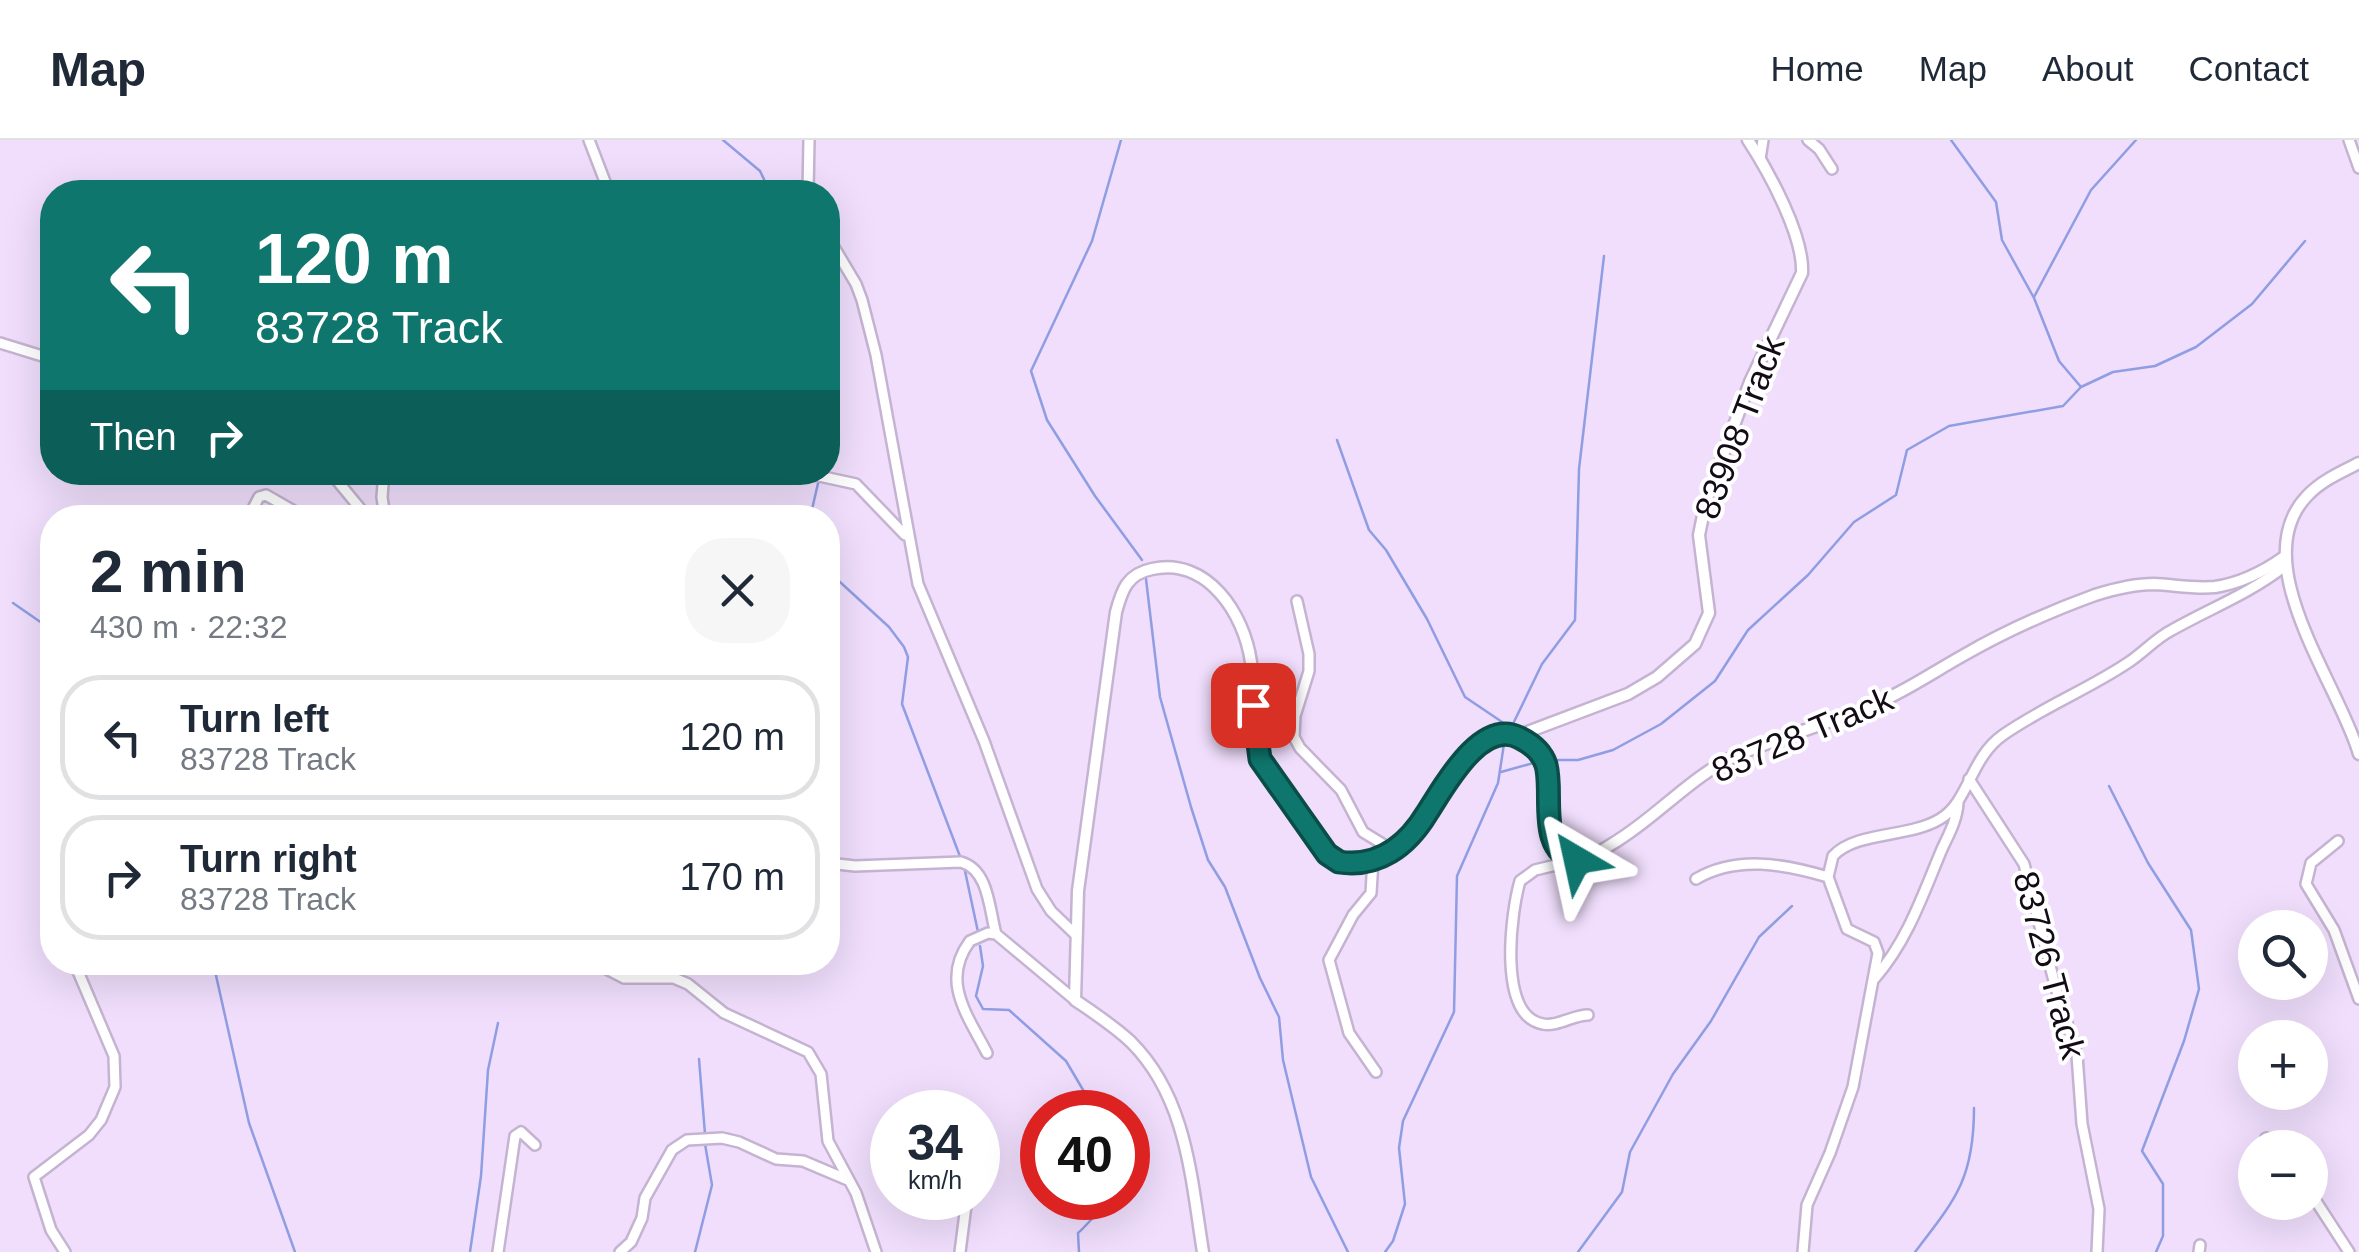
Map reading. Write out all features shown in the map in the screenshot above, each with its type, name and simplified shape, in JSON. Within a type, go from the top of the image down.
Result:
[{"type":"street","points":[[589,140],[604,180]]},
{"type":"street","points":[[808,180],[810,140]]},
{"type":"street","name":"83908 Track","points":[[1517,736],[1609,702],[1657,677],[1695,644],[1706,625],[1709,604],[1699,535],[1706,500],[1750,382],[1802,274],[1796,236],[1748,140]]},
{"type":"street","points":[[1760,159],[1763,140]]},
{"type":"street","points":[[1808,140],[1832,169]]},
{"type":"street","points":[[2350,140],[2359,168]]},
{"type":"street","points":[[840,257],[862,300],[924,601],[984,741],[1036,888],[1059,921],[1076,935]]},
{"type":"street","points":[[0,344],[40,356]]},
{"type":"street","points":[[2358,749],[2296,606],[2284,561],[2288,530],[2301,503],[2321,484],[2359,463]]},
{"type":"street","points":[[840,481],[856,484],[908,538]]},
{"type":"street","points":[[341,485],[357,505]]},
{"type":"street","points":[[254,505],[258,497],[266,495],[283,505]]},
{"type":"street","points":[[1803,1252],[1807,1205],[1853,1087],[1877,947],[1871,939],[1848,930],[1828,877],[1829,864],[1838,850],[1861,840],[1925,826],[1948,813],[1977,761],[2000,736],[2130,661],[2170,630],[2238,599],[2284,561]]},
{"type":"street","name":"83728 Track","points":[[1577,860],[1593,856],[1639,828],[1723,761],[1884,700],[1984,644],[2091,597],[2150,584],[2217,586],[2251,577],[2284,561]]},
{"type":"street","points":[[1075,1000],[1082,858],[1116,612],[1127,582],[1146,570],[1171,567],[1197,573],[1225,600],[1248,647],[1255,740],[1265,769],[1332,859],[1345,864],[1373,860],[1394,851],[1415,830],[1456,769],[1479,745],[1498,734],[1517,736],[1532,745],[1545,762],[1552,836],[1564,854],[1577,860]]},
{"type":"street","points":[[1297,601],[1309,670],[1295,716],[1294,737],[1342,790],[1363,832],[1394,851]]},
{"type":"street","name":"83726 Track","points":[[1969,779],[2021,856],[2033,890],[2055,985],[2077,1055],[2082,1124],[2099,1209],[2097,1252]]},
{"type":"street","points":[[1874,980],[1914,918],[1952,827],[1958,799]]},
{"type":"street","points":[[2338,841],[2311,863],[2306,884],[2334,930],[2359,999]]},
{"type":"street","points":[[1373,860],[1371,893],[1348,923],[1330,960],[1349,1033],[1376,1072]]},
{"type":"street","points":[[1577,860],[1536,870],[1520,881],[1512,918],[1510,971],[1522,1006],[1536,1022],[1547,1025],[1588,1015]]},
{"type":"street","points":[[840,864],[960,862],[971,865],[980,874],[996,934],[1133,1044],[1160,1081],[1184,1138],[1204,1252]]},
{"type":"street","points":[[1696,878],[1721,865],[1748,863],[1828,877]]},
{"type":"street","points":[[987,1053],[957,996],[956,973],[970,942],[996,934]]},
{"type":"street","points":[[65,1252],[51,1230],[34,1177],[89,1135],[109,1104],[116,1077],[114,1056],[80,975]]},
{"type":"street","points":[[618,975],[674,978],[688,984],[724,1013],[808,1052],[820,1074],[825,1132],[868,1224],[876,1252]]},
{"type":"street","points":[[498,1252],[515,1136],[521,1132],[535,1145]]},
{"type":"street","points":[[620,1252],[631,1242],[642,1218],[645,1198],[672,1150],[687,1140],[722,1138],[740,1142],[776,1158],[804,1161],[848,1180]]},
{"type":"street","points":[[960,1252],[964,1220]]},
{"type":"street","points":[[2328,1220],[2349,1252]]},
{"type":"waterway","points":[[723,140],[760,171],[764,180]]},
{"type":"waterway","points":[[1121,140],[1092,241],[1031,371],[1047,420],[1142,560]]},
{"type":"waterway","points":[[1951,140],[1996,202],[2002,240],[2034,298],[2059,361],[2081,387]]},
{"type":"waterway","points":[[2034,297],[2091,190],[2136,140]]},
{"type":"waterway","points":[[1550,760],[1578,760],[1613,750],[1661,724],[1715,681],[1748,630],[1808,575],[1854,522],[1896,495],[1907,450],[1949,426],[2063,406],[2081,387],[2113,372],[2155,366],[2196,347],[2252,304],[2305,241]]},
{"type":"waterway","points":[[1337,440],[1369,530],[1386,550],[1427,619],[1465,697],[1511,728],[1542,664],[1575,620],[1579,469],[1604,256]]},
{"type":"waterway","points":[[813,505],[818,485]]},
{"type":"waterway","points":[[1146,579],[1160,697],[1191,807],[1208,860],[1225,887],[1279,1017],[1283,1060],[1311,1177],[1348,1252]]},
{"type":"waterway","points":[[840,582],[889,627],[904,647],[908,657],[902,704],[961,859]]},
{"type":"waterway","points":[[13,603],[40,622]]},
{"type":"waterway","points":[[1385,1252],[1393,1241],[1405,1204],[1399,1148],[1403,1121],[1454,1012],[1457,876],[1498,783],[1504,744]]},
{"type":"waterway","points":[[1501,772],[1537,762]]},
{"type":"waterway","points":[[2109,786],[2148,863],[2191,930],[2199,989],[2184,1041],[2142,1151],[2163,1184],[2163,1236],[2156,1252]]},
{"type":"waterway","points":[[965,871],[978,932]]},
{"type":"waterway","points":[[1578,1252],[1622,1192],[1630,1152],[1673,1074],[1711,1021],[1759,937],[1792,906]]},
{"type":"waterway","points":[[980,946],[983,966],[976,996],[983,1009],[1009,1010],[1066,1061],[1083,1090]]},
{"type":"waterway","points":[[216,975],[249,1123],[295,1252]]},
{"type":"waterway","points":[[470,1252],[481,1176],[488,1070],[498,1023]]},
{"type":"waterway","points":[[699,1059],[705,1134]]},
{"type":"waterway","points":[[1915,1252],[1960,1186],[1971,1153],[1974,1108]]},
{"type":"waterway","points":[[695,1252],[712,1185],[705,1144]]},
{"type":"waterway","points":[[1079,1252],[1078,1233],[1090,1220]]},
{"type":"route","points":[[1253,705],[1257,748],[1265,769],[1332,859],[1355,864],[1383,858],[1401,846],[1469,754],[1489,737],[1506,733],[1532,745],[1545,762],[1552,836],[1564,854],[1577,860]]}]
